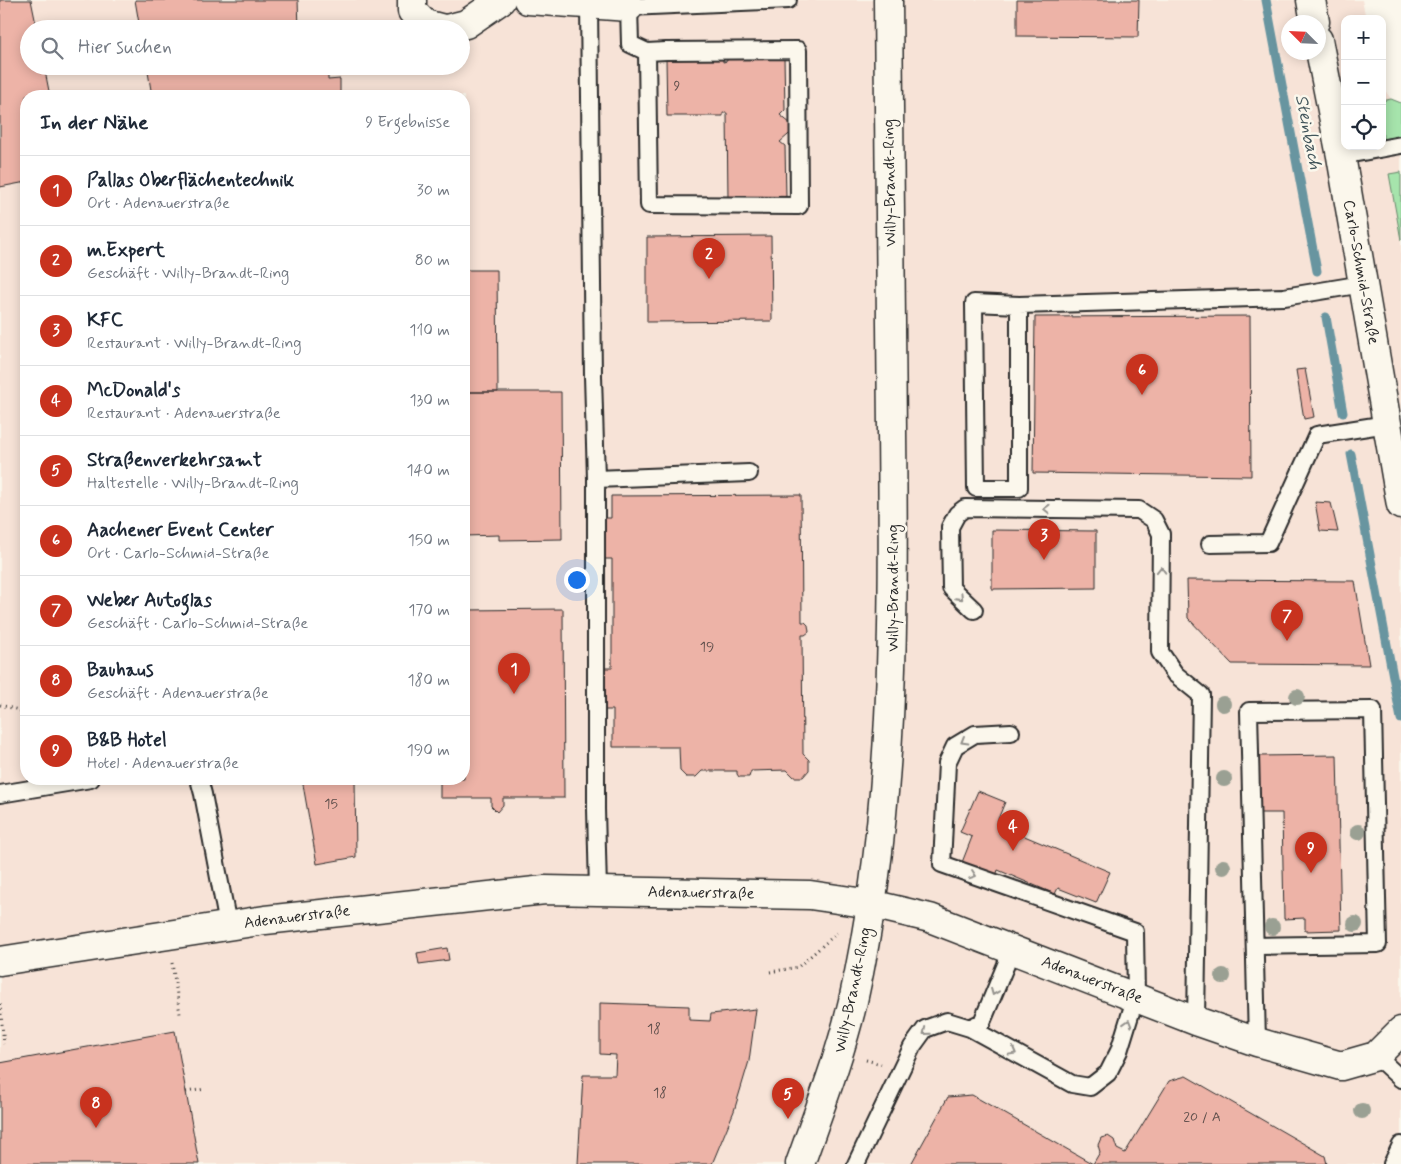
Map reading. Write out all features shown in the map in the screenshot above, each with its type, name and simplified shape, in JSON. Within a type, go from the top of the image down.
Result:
[{"type":"street","points":[[412,0],[412,11],[421,20]]},
{"type":"street","points":[[470,21],[501,0]]},
{"type":"street","points":[[528,0],[629,7]]},
{"type":"street","name":"Willy-Brandt-Ring","points":[[800,1164],[839,1055],[853,1000],[871,904],[881,830],[892,667],[893,510],[888,0]]},
{"type":"street","points":[[1311,0],[1314,15]]},
{"type":"street","name":"Carlo-Schmid-Straße","points":[[1322,60],[1341,156],[1401,505]]},
{"type":"street","name":"Adenauerstraße","points":[[0,961],[326,912],[545,890],[810,895],[871,904],[930,918],[1136,996],[1196,1021],[1257,1042],[1341,1066],[1376,1056]]},
{"type":"street","points":[[1376,1056],[1401,1031]]},
{"type":"lane","points":[[647,52],[649,204],[799,206],[798,50],[647,52],[630,44],[629,7],[788,0]]},
{"type":"lane","points":[[589,4],[596,479],[596,809],[598,891]]},
{"type":"lane","points":[[1341,156],[1401,145]]},
{"type":"lane","points":[[1019,306],[1018,488],[976,488],[974,303],[1019,306],[1284,297],[1363,284]]},
{"type":"lane","points":[[1210,544],[1268,543],[1318,435],[1387,424]]},
{"type":"lane","points":[[596,479],[749,473]]},
{"type":"lane","points":[[974,610],[951,588],[950,528],[957,514],[965,508],[1139,510],[1154,520],[1161,534],[1160,652],[1176,674],[1201,695],[1196,1021]]},
{"type":"lane","points":[[1255,946],[1378,944],[1373,710],[1249,711],[1257,1042]]},
{"type":"lane","points":[[856,1164],[912,1046],[926,1029],[947,1021],[970,1028],[1072,1084],[1090,1087],[1108,1073],[1119,1051],[1136,996],[1135,932],[942,864],[947,763],[955,746],[975,734],[1011,732]]},
{"type":"lane","points":[[0,794],[55,785]]},
{"type":"lane","points":[[201,785],[228,926]]},
{"type":"lane","points":[[970,1028],[982,1022],[1012,950]]},
{"type":"lane","points":[[1376,1056],[1401,1080]]},
{"type":"path","points":[[0,706],[20,711]]},
{"type":"path","points":[[770,972],[798,967],[871,904]]},
{"type":"path","points":[[168,935],[180,1014]]},
{"type":"path","points":[[0,1004],[4,1044]]},
{"type":"path","points":[[839,1055],[902,1068]]},
{"type":"path","points":[[186,1092],[204,1089]]},
{"type":"shaded area","points":[[0,0],[1362,0],[1365,15],[1341,15],[1341,150],[1386,150],[1386,92],[1391,99],[1401,103],[1401,1164],[0,1164]]},
{"type":"green space","points":[[1391,99],[1401,103],[1401,136],[1386,138],[1386,100]]},
{"type":"green space","points":[[1401,172],[1401,240],[1389,174]]},
{"type":"building","points":[[0,0],[31,0],[35,20],[20,20],[20,75],[46,75],[49,90],[20,90],[20,183],[0,187]]},
{"type":"building","points":[[135,0],[298,0],[299,20],[138,20]]},
{"type":"building","points":[[1017,0],[1139,0],[1138,37],[1017,36]]},
{"type":"building","points":[[723,58],[723,62],[727,61],[727,58],[784,58],[785,110],[780,115],[796,128],[780,142],[785,146],[786,198],[728,199],[727,113],[723,113],[723,116],[667,116],[666,59]]},
{"type":"building","points":[[148,75],[328,75],[328,80],[340,79],[340,90],[151,90]]},
{"type":"building","points":[[771,236],[772,321],[647,322],[647,237]]},
{"type":"building","points":[[470,270],[497,270],[498,392],[470,392]]},
{"type":"building","points":[[1250,316],[1251,476],[1033,473],[1035,317]]},
{"type":"building","points":[[1305,369],[1314,417],[1304,419],[1296,370]]},
{"type":"building","points":[[470,392],[561,392],[562,539],[499,540],[499,535],[470,536]]},
{"type":"building","points":[[801,495],[802,622],[808,625],[809,632],[802,635],[803,754],[809,760],[809,770],[803,777],[794,777],[787,770],[751,771],[749,777],[739,777],[737,771],[702,771],[696,777],[686,777],[680,771],[679,747],[613,747],[613,710],[600,710],[600,668],[612,668],[612,559],[599,559],[599,518],[611,518],[611,496]]},
{"type":"building","points":[[1315,502],[1331,503],[1338,532],[1320,531]]},
{"type":"building","points":[[992,530],[1096,531],[1096,588],[992,589]]},
{"type":"building","points":[[1187,580],[1355,581],[1369,665],[1232,664],[1188,618]]},
{"type":"building","points":[[563,609],[564,798],[503,798],[503,805],[497,812],[491,806],[491,798],[440,798],[440,785],[470,785],[470,610]]},
{"type":"building","points":[[1337,755],[1341,930],[1305,931],[1305,918],[1284,919],[1282,813],[1260,813],[1259,756]]},
{"type":"building","points":[[303,785],[355,785],[356,857],[317,864]]},
{"type":"building","points":[[978,791],[1005,802],[996,824],[1110,872],[1096,903],[1058,888],[1055,894],[998,870],[995,879],[961,865],[972,837],[960,832]]},
{"type":"building","points":[[447,948],[449,960],[419,964],[417,953]]},
{"type":"building","points":[[600,1003],[689,1006],[689,1020],[710,1021],[711,1014],[756,1009],[749,1061],[734,1111],[712,1164],[578,1164],[583,1075],[615,1075],[616,1055],[600,1054]]},
{"type":"building","points":[[175,1031],[199,1164],[0,1164],[0,1063]]},
{"type":"building","points":[[1186,1076],[1325,1156],[1327,1164],[1093,1164],[1100,1152],[1098,1145],[1101,1138],[1108,1136],[1114,1140],[1117,1149],[1125,1153],[1169,1081]]},
{"type":"building","points":[[972,1095],[1093,1164],[911,1164],[948,1097]]},
{"type":"waterway","name":"Steinbach","points":[[1266,0],[1317,271]]},
{"type":"waterway","name":"Steinbach","points":[[1326,317],[1343,413]]},
{"type":"waterway","name":"Steinbach","points":[[1351,454],[1401,719]]},
{"type":"place","name":"m.Expert","points":[[709,279]]},
{"type":"place","name":"Aachener Event Center","points":[[1142,395]]},
{"type":"place","name":"KFC","points":[[1044,560]]},
{"type":"place","name":"Weber Autoglas","points":[[1287,641]]},
{"type":"place","name":"Pallas Oberflächentechnik","points":[[514,694]]},
{"type":"place","name":"McDonald's","points":[[1013,851]]},
{"type":"place","name":"B&B Hotel","points":[[1311,873]]},
{"type":"place","name":"Straßenverkehrsamt","points":[[788,1119]]},
{"type":"place","name":"Bauhaus","points":[[96,1128]]}]
